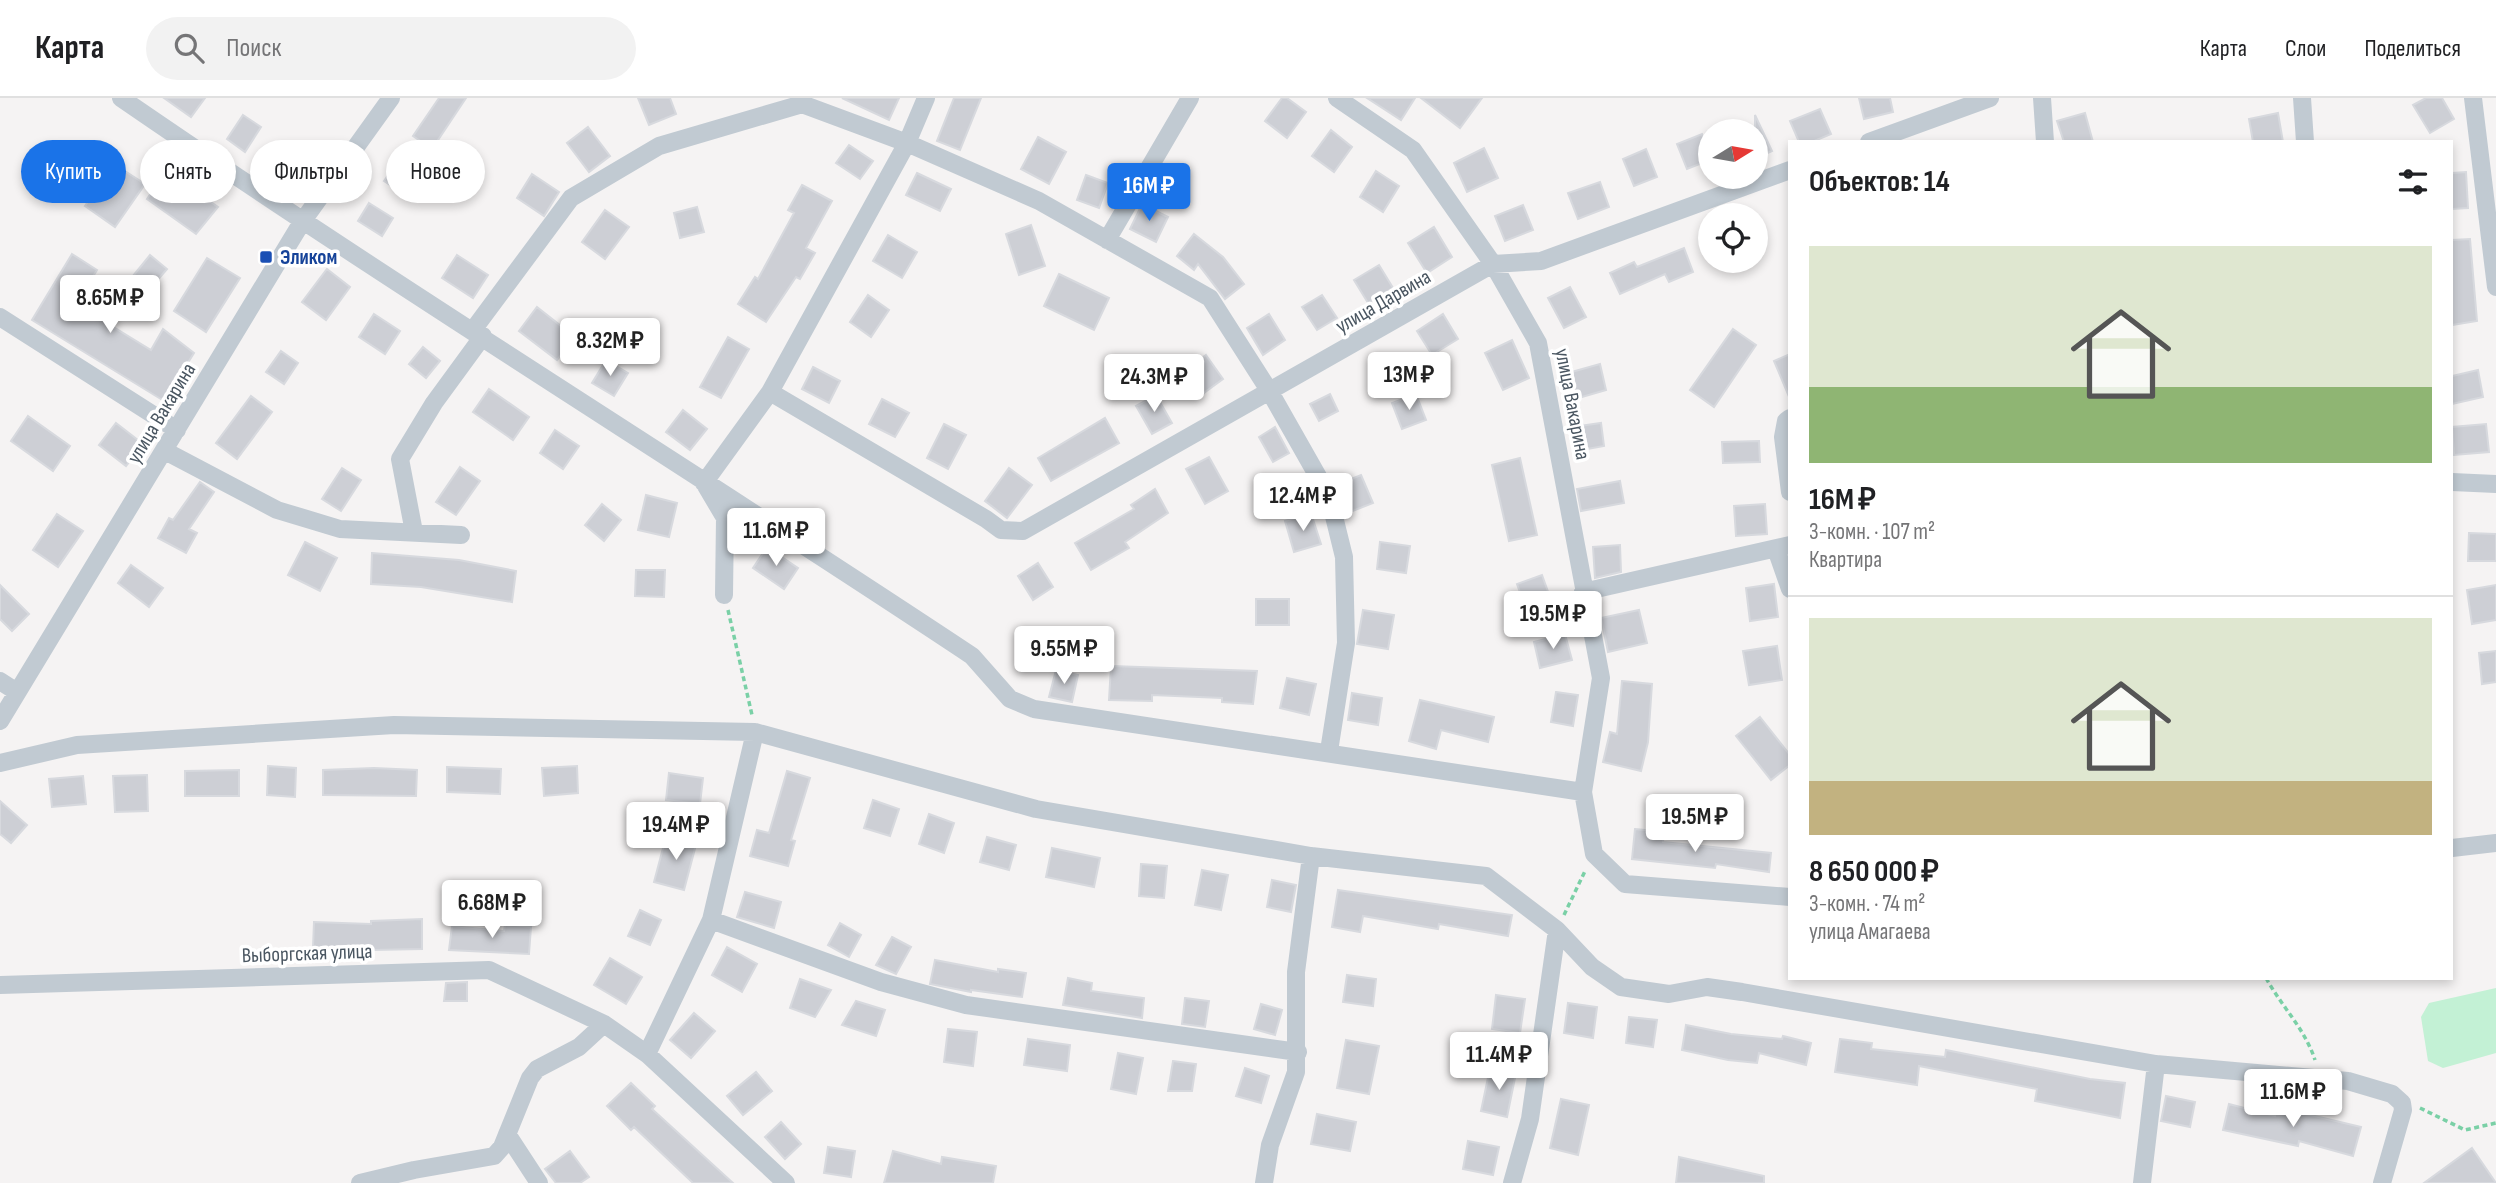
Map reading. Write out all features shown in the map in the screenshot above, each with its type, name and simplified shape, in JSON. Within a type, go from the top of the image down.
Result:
[{"type":"street","points":[[121,98],[302,222],[478,333],[972,656],[1010,699],[1034,709],[1328,751],[1583,792]]},
{"type":"street","name":"улица Вакарина","points":[[0,721],[302,222],[391,98]]},
{"type":"street","points":[[704,483],[770,392],[907,143],[926,98]]},
{"type":"street","points":[[1107,240],[1190,98]]},
{"type":"street","name":"улица Вакарина","points":[[1337,98],[1413,150],[1493,264],[1538,343],[1601,678],[1583,792],[1594,853]]},
{"type":"street","points":[[1874,140],[1990,98]]},
{"type":"street","points":[[2042,98],[2045,140]]},
{"type":"street","points":[[2302,98],[2305,140]]},
{"type":"street","points":[[2473,98],[2496,287]]},
{"type":"street","points":[[414,532],[400,459],[478,333],[571,198],[659,146],[802,104],[907,143],[1039,201],[1210,298],[1270,392],[1329,496],[1344,557],[1346,643],[1328,751]]},
{"type":"street","name":"улица Дарвина","points":[[770,392],[1001,530],[1023,531],[1493,264],[1541,261],[1788,171]]},
{"type":"street","points":[[0,317],[177,430]]},
{"type":"street","points":[[1788,420],[1783,438],[1788,477]]},
{"type":"street","points":[[165,451],[277,510],[340,529],[461,534]]},
{"type":"street","points":[[2453,482],[2496,484]]},
{"type":"street","points":[[704,483],[725,518],[724,595]]},
{"type":"street","points":[[1583,592],[1783,547],[1788,577]]},
{"type":"street","points":[[0,681],[18,692]]},
{"type":"street","points":[[0,764],[77,745],[394,725],[755,732],[1036,810],[1311,856],[1486,876],[1557,930],[1592,967],[1621,987],[1670,994],[1707,987],[2155,1064],[2321,1081],[2348,1081],[2392,1094],[2402,1103],[2403,1110],[2382,1183]]},
{"type":"street","points":[[647,1054],[711,920],[755,732]]},
{"type":"street","points":[[2453,848],[2496,843]]},
{"type":"street","points":[[1594,853],[1625,884],[1788,897]]},
{"type":"street","points":[[1264,1183],[1270,1145],[1296,1072],[1296,972],[1311,856]]},
{"type":"street","points":[[711,920],[881,982],[966,1005],[1298,1052]]},
{"type":"street","points":[[1512,1183],[1530,1119],[1557,930]]},
{"type":"street","name":"Выборгская улица","points":[[0,985],[489,970],[604,1024],[647,1054],[786,1183]]},
{"type":"street","points":[[360,1183],[494,1156],[502,1147],[530,1077],[537,1069],[566,1056],[604,1024]]},
{"type":"street","points":[[2142,1183],[2155,1064]]},
{"type":"street","points":[[507,1134],[540,1183]]},
{"type":"path","points":[[724,595],[755,732]]},
{"type":"path","points":[[1557,930],[1594,853]]},
{"type":"path","points":[[2267,980],[2280,1004],[2308,1037],[2321,1081]]},
{"type":"path","points":[[2392,1094],[2465,1130],[2496,1123]]},
{"type":"green space","points":[[2496,988],[2496,1053],[2443,1068],[2428,1061],[2421,1017],[2429,1003]]},
{"type":"building","points":[[164,98],[205,98],[191,117]]},
{"type":"building","points":[[439,98],[466,98],[438,140],[419,140],[413,136]]},
{"type":"building","points":[[638,98],[670,98],[676,114],[649,125]]},
{"type":"building","points":[[842,98],[899,98],[889,120]]},
{"type":"building","points":[[954,98],[981,98],[960,150],[937,141]]},
{"type":"building","points":[[1282,98],[1287,98],[1306,112],[1287,138],[1265,121]]},
{"type":"building","points":[[1367,98],[1415,98],[1401,120]]},
{"type":"building","points":[[1421,98],[1482,98],[1460,128]]},
{"type":"building","points":[[1859,98],[1890,98],[1893,112],[1864,119]]},
{"type":"building","points":[[2426,98],[2442,98],[2454,119],[2430,133],[2413,105]]},
{"type":"building","points":[[1820,109],[1831,134],[1817,140],[1798,140],[1790,121]]},
{"type":"building","points":[[2085,113],[2092,140],[2063,140],[2057,121]]},
{"type":"building","points":[[2278,113],[2283,140],[2253,140],[2249,119]]},
{"type":"building","points":[[243,115],[261,127],[250,140],[245,152],[236,146],[236,140],[227,139]]},
{"type":"building","points":[[588,127],[610,156],[589,172],[567,143]]},
{"type":"building","points":[[1331,130],[1352,147],[1334,172],[1312,156]]},
{"type":"building","points":[[1698,136],[1698,165],[1687,169],[1677,144]]},
{"type":"building","points":[[1038,137],[1066,152],[1049,184],[1021,169]]},
{"type":"building","points":[[849,145],[873,161],[860,179],[836,163]]},
{"type":"building","points":[[1484,148],[1498,178],[1467,192],[1454,163]]},
{"type":"building","points":[[1646,149],[1657,177],[1634,186],[1623,159]]},
{"type":"building","points":[[1376,171],[1399,186],[1383,212],[1360,197]]},
{"type":"building","points":[[126,172],[140,181],[140,191],[115,227],[85,206],[87,203],[126,203]]},
{"type":"building","points":[[2466,172],[2468,208],[2453,209],[2453,173]]},
{"type":"building","points":[[917,173],[951,189],[940,211],[906,195]]},
{"type":"building","points":[[532,174],[559,192],[544,216],[517,198]]},
{"type":"building","points":[[1086,175],[1108,183],[1099,208],[1077,200]]},
{"type":"building","points":[[1600,182],[1609,207],[1578,219],[1568,193]]},
{"type":"building","points":[[802,185],[832,201],[806,248],[815,253],[800,279],[796,277],[766,322],[738,304],[755,277],[758,279],[794,213],[788,210]]},
{"type":"building","points":[[153,203],[212,203],[218,207],[196,234]]},
{"type":"building","points":[[369,203],[393,218],[382,236],[358,221]]},
{"type":"building","points":[[1142,204],[1168,217],[1156,242],[1130,229]]},
{"type":"building","points":[[1523,205],[1533,230],[1505,241],[1495,216]]},
{"type":"building","points":[[697,207],[704,232],[680,238],[674,213]]},
{"type":"building","points":[[605,210],[629,227],[605,259],[582,242]]},
{"type":"building","points":[[1031,225],[1045,266],[1019,275],[1006,234]]},
{"type":"building","points":[[1434,227],[1452,257],[1427,273],[1408,243]]},
{"type":"building","points":[[1194,234],[1223,257],[1244,284],[1225,299],[1198,264],[1194,270],[1177,256]]},
{"type":"building","points":[[888,235],[917,252],[902,278],[873,261]]},
{"type":"building","points":[[2470,239],[2477,321],[2453,325],[2453,240]]},
{"type":"building","points":[[1684,248],[1693,272],[1669,282],[1665,274],[1620,294],[1610,273],[1634,262],[1637,267]]},
{"type":"building","points":[[72,254],[97,270],[76,304],[151,350],[163,329],[194,353],[164,401],[32,320]]},
{"type":"building","points":[[150,255],[167,269],[149,290],[133,276]]},
{"type":"building","points":[[457,255],[488,275],[473,298],[442,278]]},
{"type":"building","points":[[207,258],[240,278],[206,332],[174,311]]},
{"type":"building","points":[[1379,265],[1393,288],[1368,303],[1354,280]]},
{"type":"building","points":[[327,269],[350,287],[326,320],[302,302]]},
{"type":"building","points":[[1059,274],[1109,298],[1094,330],[1044,306]]},
{"type":"building","points":[[1570,287],[1586,317],[1564,328],[1548,298]]},
{"type":"building","points":[[868,295],[889,310],[871,337],[850,322]]},
{"type":"building","points":[[1322,295],[1337,318],[1317,330],[1302,307]]},
{"type":"building","points":[[537,307],[575,337],[557,360],[519,331]]},
{"type":"building","points":[[374,314],[400,331],[385,354],[359,337]]},
{"type":"building","points":[[1269,314],[1285,340],[1263,355],[1247,328]]},
{"type":"building","points":[[1443,314],[1458,339],[1432,355],[1417,331]]},
{"type":"building","points":[[1733,329],[1756,345],[1714,407],[1690,390]]},
{"type":"building","points":[[728,337],[749,349],[721,398],[700,387]]},
{"type":"building","points":[[1512,340],[1529,378],[1503,390],[1485,353]]},
{"type":"building","points":[[423,347],[440,361],[426,378],[409,364]]},
{"type":"building","points":[[281,351],[298,363],[284,384],[266,372]]},
{"type":"building","points":[[1206,355],[1223,379],[1201,395],[1184,371]]},
{"type":"building","points":[[1788,355],[1788,394],[1774,361]]},
{"type":"building","points":[[606,360],[628,373],[614,396],[592,383]]},
{"type":"building","points":[[1600,364],[1606,390],[1575,399],[1568,373]]},
{"type":"building","points":[[813,367],[840,381],[829,403],[802,389]]},
{"type":"building","points":[[2478,370],[2483,397],[2453,404],[2453,376]]},
{"type":"building","points":[[489,389],[529,417],[513,440],[473,412]]},
{"type":"building","points":[[1330,394],[1338,411],[1319,421],[1310,404]]},
{"type":"building","points":[[1416,394],[1426,420],[1402,429],[1392,403]]},
{"type":"building","points":[[1156,395],[1172,423],[1152,434],[1136,406]]},
{"type":"building","points":[[251,396],[272,412],[237,459],[216,443]]},
{"type":"building","points":[[882,399],[909,413],[895,437],[869,424]]},
{"type":"building","points":[[683,410],[707,429],[690,450],[666,432]]},
{"type":"building","points":[[28,416],[70,446],[53,471],[11,441]]},
{"type":"building","points":[[1105,418],[1119,443],[1051,481],[1038,458]]},
{"type":"building","points":[[116,423],[143,444],[126,466],[99,445]]},
{"type":"building","points":[[1601,423],[1604,446],[1576,451],[1572,427]]},
{"type":"building","points":[[944,424],[966,435],[948,469],[927,458]]},
{"type":"building","points":[[2486,424],[2489,452],[2454,455],[2453,427]]},
{"type":"building","points":[[1275,427],[1289,453],[1273,462],[1259,437]]},
{"type":"building","points":[[555,430],[579,446],[563,469],[540,453]]},
{"type":"building","points":[[1759,441],[1760,462],[1723,463],[1722,442]]},
{"type":"building","points":[[1209,457],[1228,491],[1205,504],[1186,469]]},
{"type":"building","points":[[1520,458],[1537,535],[1509,541],[1492,465]]},
{"type":"building","points":[[460,467],[480,481],[456,515],[436,502]]},
{"type":"building","points":[[342,468],[361,480],[341,511],[322,499]]},
{"type":"building","points":[[1009,468],[1032,485],[1007,518],[985,501]]},
{"type":"building","points":[[1361,475],[1373,503],[1345,514],[1336,485]]},
{"type":"building","points":[[1620,481],[1624,503],[1581,511],[1577,489]]},
{"type":"building","points":[[200,482],[214,492],[189,529],[197,533],[186,553],[158,538],[169,518],[173,520]]},
{"type":"building","points":[[1155,489],[1168,513],[1125,542],[1129,548],[1091,570],[1075,543],[1134,509],[1131,505]]},
{"type":"building","points":[[646,495],[677,503],[669,537],[638,530]]},
{"type":"building","points":[[602,504],[621,520],[604,541],[585,525]]},
{"type":"building","points":[[1765,504],[1767,534],[1736,536],[1734,506]]},
{"type":"building","points":[[1311,513],[1321,544],[1294,552],[1285,521]]},
{"type":"building","points":[[57,514],[83,531],[58,567],[33,550]]},
{"type":"building","points":[[2469,533],[2496,534],[2496,561],[2468,561]]},
{"type":"building","points":[[305,542],[337,558],[320,591],[288,575]]},
{"type":"building","points":[[1380,542],[1410,546],[1406,573],[1377,569]]},
{"type":"building","points":[[1620,545],[1621,572],[1595,578],[1593,547]]},
{"type":"building","points":[[767,547],[798,568],[784,589],[753,568]]},
{"type":"building","points":[[372,553],[459,560],[516,571],[512,602],[421,587],[371,584]]},
{"type":"building","points":[[1038,563],[1053,587],[1033,600],[1018,576]]},
{"type":"building","points":[[131,565],[163,588],[149,607],[118,583]]},
{"type":"building","points":[[636,570],[665,570],[664,597],[635,596]]},
{"type":"building","points":[[1542,575],[1551,600],[1526,609],[1517,584]]},
{"type":"building","points":[[1774,584],[1778,617],[1750,621],[1746,588]]},
{"type":"building","points":[[0,585],[29,614],[12,631],[0,619]]},
{"type":"building","points":[[2496,585],[2496,620],[2472,624],[2467,590]]},
{"type":"building","points":[[1256,599],[1289,599],[1289,625],[1256,625]]},
{"type":"building","points":[[1363,610],[1394,615],[1388,649],[1357,644]]},
{"type":"building","points":[[1639,610],[1647,643],[1608,652],[1601,618]]},
{"type":"building","points":[[1565,634],[1572,660],[1540,668],[1534,642]]},
{"type":"building","points":[[1777,646],[1782,680],[1749,685],[1743,651]]},
{"type":"building","points":[[2496,651],[2496,682],[2482,684],[2479,653]]},
{"type":"building","points":[[1111,666],[1257,671],[1253,704],[1222,702],[1222,698],[1152,695],[1152,701],[1109,700]]},
{"type":"building","points":[[1056,670],[1078,675],[1072,702],[1049,697]]},
{"type":"building","points":[[1287,678],[1316,684],[1309,715],[1280,708]]},
{"type":"building","points":[[1622,681],[1652,684],[1648,742],[1641,771],[1603,762],[1610,732],[1617,734]]},
{"type":"building","points":[[1556,692],[1578,695],[1573,726],[1551,722]]},
{"type":"building","points":[[1352,693],[1382,698],[1378,725],[1348,720]]},
{"type":"building","points":[[1420,700],[1494,717],[1488,742],[1441,730],[1436,749],[1409,741]]},
{"type":"building","points":[[1760,717],[1788,752],[1788,767],[1771,780],[1736,736]]},
{"type":"building","points":[[268,766],[296,768],[295,797],[267,795]]},
{"type":"building","points":[[577,766],[578,793],[544,796],[542,768]]},
{"type":"building","points":[[447,767],[501,769],[500,794],[447,792]]},
{"type":"building","points":[[239,770],[239,796],[185,796],[185,771]]},
{"type":"building","points":[[323,770],[417,770],[416,796],[323,795]]},
{"type":"building","points":[[787,771],[810,778],[791,840],[795,841],[788,866],[750,856],[757,830],[769,833]]},
{"type":"building","points":[[669,773],[703,778],[700,804],[666,800]]},
{"type":"building","points":[[147,775],[148,811],[115,812],[113,776]]},
{"type":"building","points":[[83,776],[86,804],[52,807],[49,779]]},
{"type":"building","points":[[873,800],[899,809],[890,836],[864,828]]},
{"type":"building","points":[[0,801],[27,825],[11,843],[0,834]]},
{"type":"building","points":[[929,814],[954,823],[944,853],[919,844]]},
{"type":"building","points":[[1635,829],[1664,832],[1663,842],[1771,853],[1769,872],[1716,864],[1715,868],[1632,859]]},
{"type":"building","points":[[667,833],[697,841],[684,890],[654,882]]},
{"type":"building","points":[[987,837],[1016,845],[1009,870],[980,862]]},
{"type":"building","points":[[1052,848],[1100,858],[1094,887],[1046,877]]},
{"type":"building","points":[[1141,864],[1167,866],[1164,898],[1139,896]]},
{"type":"building","points":[[1202,870],[1228,875],[1221,910],[1195,905]]},
{"type":"building","points":[[1272,880],[1296,885],[1291,912],[1267,907]]},
{"type":"building","points":[[1338,890],[1512,915],[1508,936],[1439,924],[1438,929],[1363,916],[1360,932],[1332,927]]},
{"type":"building","points":[[745,892],[781,902],[774,928],[737,917]]},
{"type":"building","points":[[640,910],[661,920],[650,945],[628,936]]},
{"type":"building","points":[[422,919],[422,949],[313,947],[314,922],[371,924],[371,921]]},
{"type":"building","points":[[840,923],[861,935],[849,957],[828,945]]},
{"type":"building","points":[[505,924],[531,927],[529,954],[449,950],[452,926],[504,931]]},
{"type":"building","points":[[892,937],[911,947],[896,974],[876,965]]},
{"type":"building","points":[[727,947],[757,964],[742,992],[712,975]]},
{"type":"building","points":[[610,958],[642,977],[626,1004],[594,985]]},
{"type":"building","points":[[935,960],[998,972],[998,969],[1026,973],[1022,997],[971,992],[930,984]]},
{"type":"building","points":[[1347,975],[1376,979],[1373,1006],[1343,1002]]},
{"type":"building","points":[[1068,978],[1092,983],[1091,991],[1144,998],[1142,1018],[1063,1005]]},
{"type":"building","points":[[800,979],[831,990],[815,1017],[790,1008]]},
{"type":"building","points":[[467,982],[467,1001],[444,1001],[446,983]]},
{"type":"building","points":[[1496,995],[1525,999],[1520,1033],[1492,1029]]},
{"type":"building","points":[[1185,998],[1209,1001],[1205,1027],[1182,1024]]},
{"type":"building","points":[[856,1001],[885,1010],[876,1036],[842,1025]]},
{"type":"building","points":[[1568,1003],[1597,1007],[1593,1038],[1564,1033]]},
{"type":"building","points":[[1261,1004],[1282,1010],[1275,1035],[1254,1029]]},
{"type":"building","points":[[694,1013],[715,1031],[691,1058],[670,1040]]},
{"type":"building","points":[[1629,1017],[1657,1020],[1653,1047],[1626,1043]]},
{"type":"building","points":[[1686,1025],[1731,1034],[1782,1039],[1783,1036],[1811,1043],[1806,1065],[1759,1053],[1757,1063],[1682,1050]]},
{"type":"building","points":[[948,1029],[977,1032],[973,1066],[944,1062]]},
{"type":"building","points":[[1028,1039],[1070,1045],[1067,1071],[1024,1065]]},
{"type":"building","points":[[1840,1039],[1872,1043],[1871,1049],[1945,1057],[1946,1050],[2090,1079],[2125,1083],[2120,1118],[2035,1101],[2037,1089],[1919,1066],[1917,1085],[1835,1072]]},
{"type":"building","points":[[1346,1040],[1379,1046],[1369,1094],[1337,1088]]},
{"type":"building","points":[[1118,1053],[1143,1058],[1136,1094],[1111,1089]]},
{"type":"building","points":[[1173,1061],[1196,1064],[1192,1091],[1168,1091]]},
{"type":"building","points":[[1245,1068],[1269,1076],[1261,1103],[1236,1096]]},
{"type":"building","points":[[1490,1068],[1516,1073],[1507,1117],[1481,1111]]},
{"type":"building","points":[[756,1072],[772,1091],[743,1115],[727,1096]]},
{"type":"building","points":[[631,1083],[655,1106],[652,1109],[733,1183],[693,1183],[634,1127],[631,1130],[607,1106]]},
{"type":"building","points":[[2166,1096],[2195,1102],[2190,1127],[2161,1121]]},
{"type":"building","points":[[1561,1099],[1589,1105],[1578,1155],[1550,1148]]},
{"type":"building","points":[[2229,1104],[2275,1116],[2277,1107],[2361,1127],[2353,1156],[2299,1141],[2298,1146],[2223,1130]]},
{"type":"building","points":[[1317,1114],[1356,1122],[1350,1151],[1311,1144]]},
{"type":"building","points":[[781,1122],[801,1144],[785,1159],[765,1137]]},
{"type":"building","points":[[1468,1141],[1499,1147],[1493,1175],[1463,1169]]},
{"type":"building","points":[[828,1147],[855,1151],[851,1177],[824,1173]]},
{"type":"building","points":[[2472,1148],[2496,1183],[2424,1183]]},
{"type":"building","points":[[570,1151],[589,1177],[580,1183],[556,1183],[545,1169]]},
{"type":"building","points":[[893,1151],[941,1164],[942,1157],[996,1166],[993,1183],[884,1183]]},
{"type":"building","points":[[1679,1157],[1764,1176],[1764,1183],[1676,1183]]},
{"type":"place","name":"Эликом","points":[[266,257]]}]
